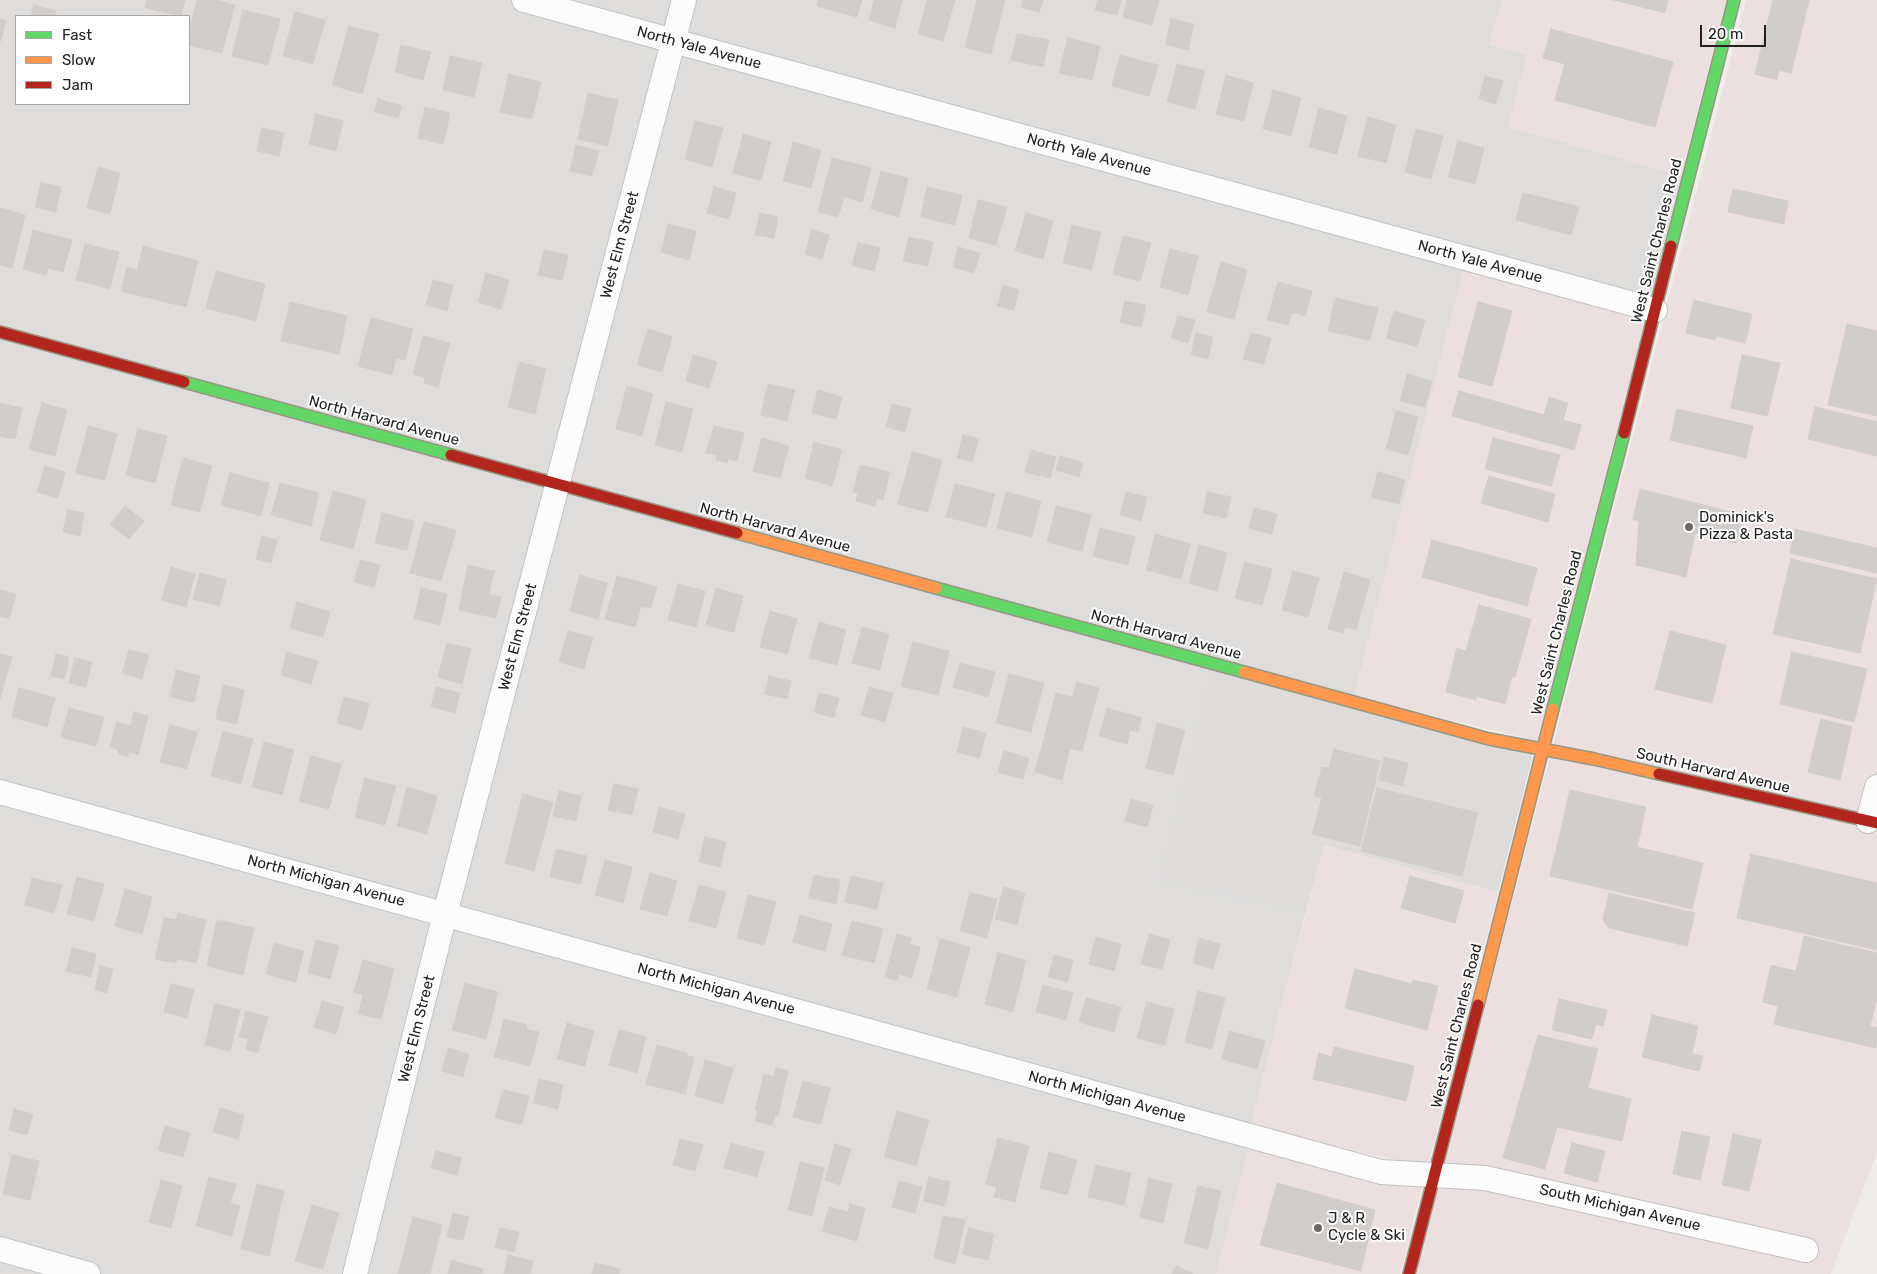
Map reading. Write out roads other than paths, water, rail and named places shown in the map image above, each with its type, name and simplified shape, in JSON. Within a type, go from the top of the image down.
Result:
[{"type":"street","name":"North Yale Avenue","points":[[524,0],[1655,310]]},
{"type":"street","name":"West Elm Street","points":[[355,1274],[445,914],[684,0]]},
{"type":"street","name":"West Saint Charles Road","points":[[1409,1274],[1734,0]]},
{"type":"street","name":"North Harvard Avenue","points":[[0,332],[1489,739],[1543,749]]},
{"type":"street","name":"South Harvard Avenue","points":[[1543,749],[1873,822]]},
{"type":"street","points":[[1873,822],[1877,787]]},
{"type":"street","name":"North Michigan Avenue","points":[[0,792],[1381,1172],[1434,1175]]},
{"type":"street","name":"South Michigan Avenue","points":[[1434,1175],[1485,1178],[1806,1250]]},
{"type":"street","points":[[0,1249],[88,1274]]},
{"type":"place","name":"Dominick's Pizza & Pasta","points":[[1689,527]]},
{"type":"place","name":"J & R Cycle & Ski","points":[[1318,1228]]}]
